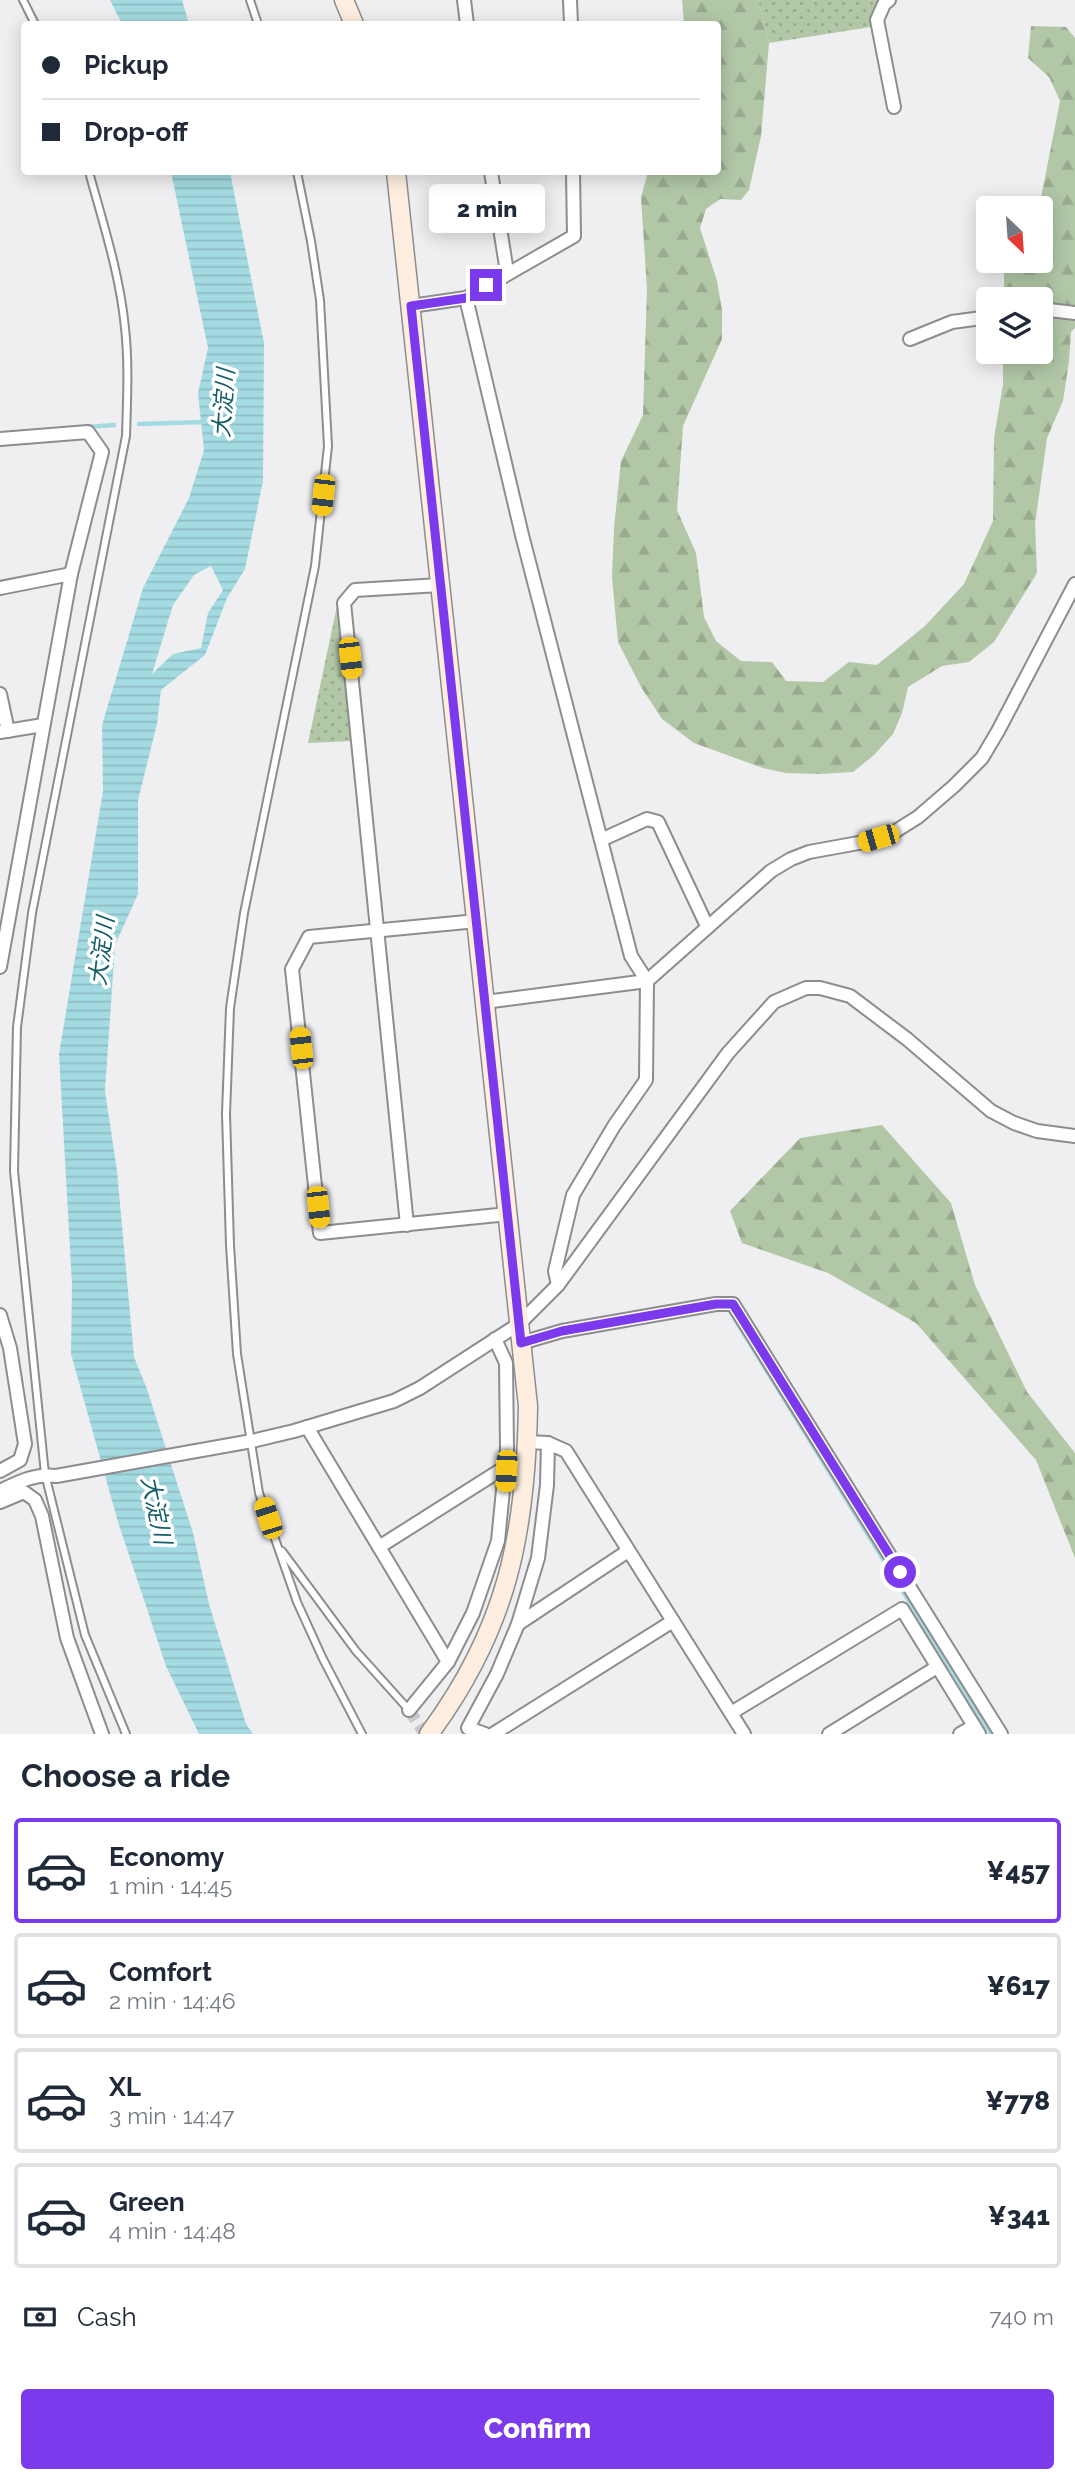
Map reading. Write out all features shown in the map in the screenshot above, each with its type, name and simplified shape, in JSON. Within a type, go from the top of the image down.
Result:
[{"type":"street","points":[[344,0],[353,21]]},
{"type":"street","points":[[464,0],[467,21]]},
{"type":"street","points":[[570,0],[571,21]]},
{"type":"street","points":[[889,0],[884,4],[877,20],[894,107]]},
{"type":"street","points":[[396,175],[528,1406],[520,1526],[511,1570],[496,1614],[456,1697],[429,1734]]},
{"type":"street","points":[[491,175],[507,272]]},
{"type":"street","points":[[411,306],[466,298],[507,272],[574,236],[573,175]]},
{"type":"street","points":[[466,298],[522,535],[631,957],[647,981],[646,1080],[614,1126],[573,1195],[555,1271],[558,1285]]},
{"type":"street","points":[[1053,310],[1075,313]]},
{"type":"street","points":[[911,339],[952,322],[976,319]]},
{"type":"street","points":[[0,439],[88,432],[102,452],[71,574],[0,967]]},
{"type":"street","points":[[0,588],[71,574]]},
{"type":"street","points":[[485,1002],[647,981],[771,871],[809,852],[891,834],[918,817],[982,758],[1075,584]]},
{"type":"street","points":[[407,1225],[344,603],[355,590],[440,585]]},
{"type":"street","points":[[0,694],[4,732],[43,724]]},
{"type":"street","points":[[601,840],[647,819],[658,822],[707,926]]},
{"type":"street","points":[[477,921],[309,937],[292,969],[320,1233],[508,1214]]},
{"type":"street","points":[[0,1491],[21,1480],[252,1441],[394,1401],[420,1388],[519,1324],[558,1285],[728,1053],[774,1002],[806,988],[820,988],[849,996],[907,1040],[991,1111],[1037,1131],[1075,1136]]},
{"type":"street","points":[[521,1343],[562,1331],[716,1304],[733,1304],[1001,1734]]},
{"type":"street","points":[[0,1315],[25,1444],[20,1460],[0,1471]]},
{"type":"street","points":[[409,1710],[448,1662],[473,1613],[498,1541],[506,1471],[506,1363],[495,1339]]},
{"type":"street","points":[[307,1427],[448,1662]]},
{"type":"street","points":[[527,1442],[548,1443],[566,1451],[744,1734]]},
{"type":"street","points":[[485,1734],[465,1731],[497,1674],[518,1624],[538,1558],[547,1485],[548,1443]]},
{"type":"street","points":[[379,1547],[499,1471],[506,1471]]},
{"type":"street","points":[[0,1502],[24,1492],[35,1500],[42,1516],[67,1638],[102,1734]]},
{"type":"street","points":[[518,1624],[628,1551]]},
{"type":"street","points":[[731,1713],[902,1609],[976,1730],[960,1734]]},
{"type":"street","points":[[493,1734],[673,1621]]},
{"type":"street","points":[[829,1734],[937,1667]]},
{"type":"lane","points":[[23,0],[34,21]]},
{"type":"lane","points":[[250,0],[257,21]]},
{"type":"lane","points":[[90,175],[111,250],[125,327],[128,379],[126,436],[32,913],[18,1027],[14,1171],[50,1475],[85,1635],[126,1734]]},
{"type":"lane","points":[[299,175],[320,300],[328,446],[315,566],[244,913],[230,1008],[226,1114],[230,1245],[237,1354],[259,1493],[297,1602],[362,1734]]},
{"type":"lane","points":[[276,1544],[356,1651],[409,1710]]},
{"type":"green space","points":[[682,0],[758,0],[769,43],[761,136],[749,190],[741,200],[720,199],[706,209],[700,228],[717,281],[722,310],[722,339],[683,426],[677,510],[696,553],[704,617],[716,641],[741,661],[772,662],[786,681],[823,682],[849,662],[877,665],[925,626],[964,584],[993,521],[994,438],[1003,384],[1003,364],[1053,364],[1053,287],[1004,287],[1004,273],[1054,273],[1054,196],[1041,196],[1060,101],[1049,77],[1028,58],[1031,26],[1066,27],[1075,38],[1075,328],[1071,332],[1063,401],[1047,438],[1035,524],[1037,573],[994,642],[969,662],[942,666],[908,687],[902,713],[893,734],[874,755],[853,772],[786,773],[763,768],[694,743],[662,719],[641,687],[618,642],[612,577],[621,461],[643,415],[647,289],[641,197],[647,175],[721,175],[721,21],[684,21]]},
{"type":"green space","points":[[758,0],[880,0],[876,4],[871,27],[769,43]]},
{"type":"green space","points":[[337,606],[352,741],[308,743]]},
{"type":"green space","points":[[882,1125],[951,1203],[975,1285],[1027,1392],[1075,1453],[1075,1558],[1036,1460],[916,1323],[828,1273],[742,1243],[730,1211],[800,1138]]},
{"type":"water","points":[[110,0],[182,0],[188,21],[120,21]]},
{"type":"water","name":"大淀川","points":[[172,175],[231,175],[264,343],[263,481],[245,569],[227,598],[205,655],[161,690],[157,724],[138,800],[138,894],[115,945],[105,1091],[117,1171],[134,1357],[147,1389],[193,1533],[209,1604],[246,1724],[253,1734],[199,1734],[166,1666],[118,1522],[71,1354],[72,1284],[59,1054],[103,791],[102,725],[143,588],[189,498],[204,450],[198,393],[208,348]],"holes":[[[211,566],[223,590],[208,613],[201,648],[173,654],[152,674],[173,605],[194,575]]]},
{"type":"waterway","name":"大淀川","points":[[139,424],[205,422]]},
{"type":"waterway","points":[[88,427],[114,425]]},
{"type":"waterway","points":[[730,1311],[991,1734]]},
{"type":"tunnel","points":[[409,1710],[425,1734]]},
{"type":"route","points":[[486,285],[466,298],[411,306],[521,1343],[562,1331],[716,1304],[733,1304],[900,1572]]}]
